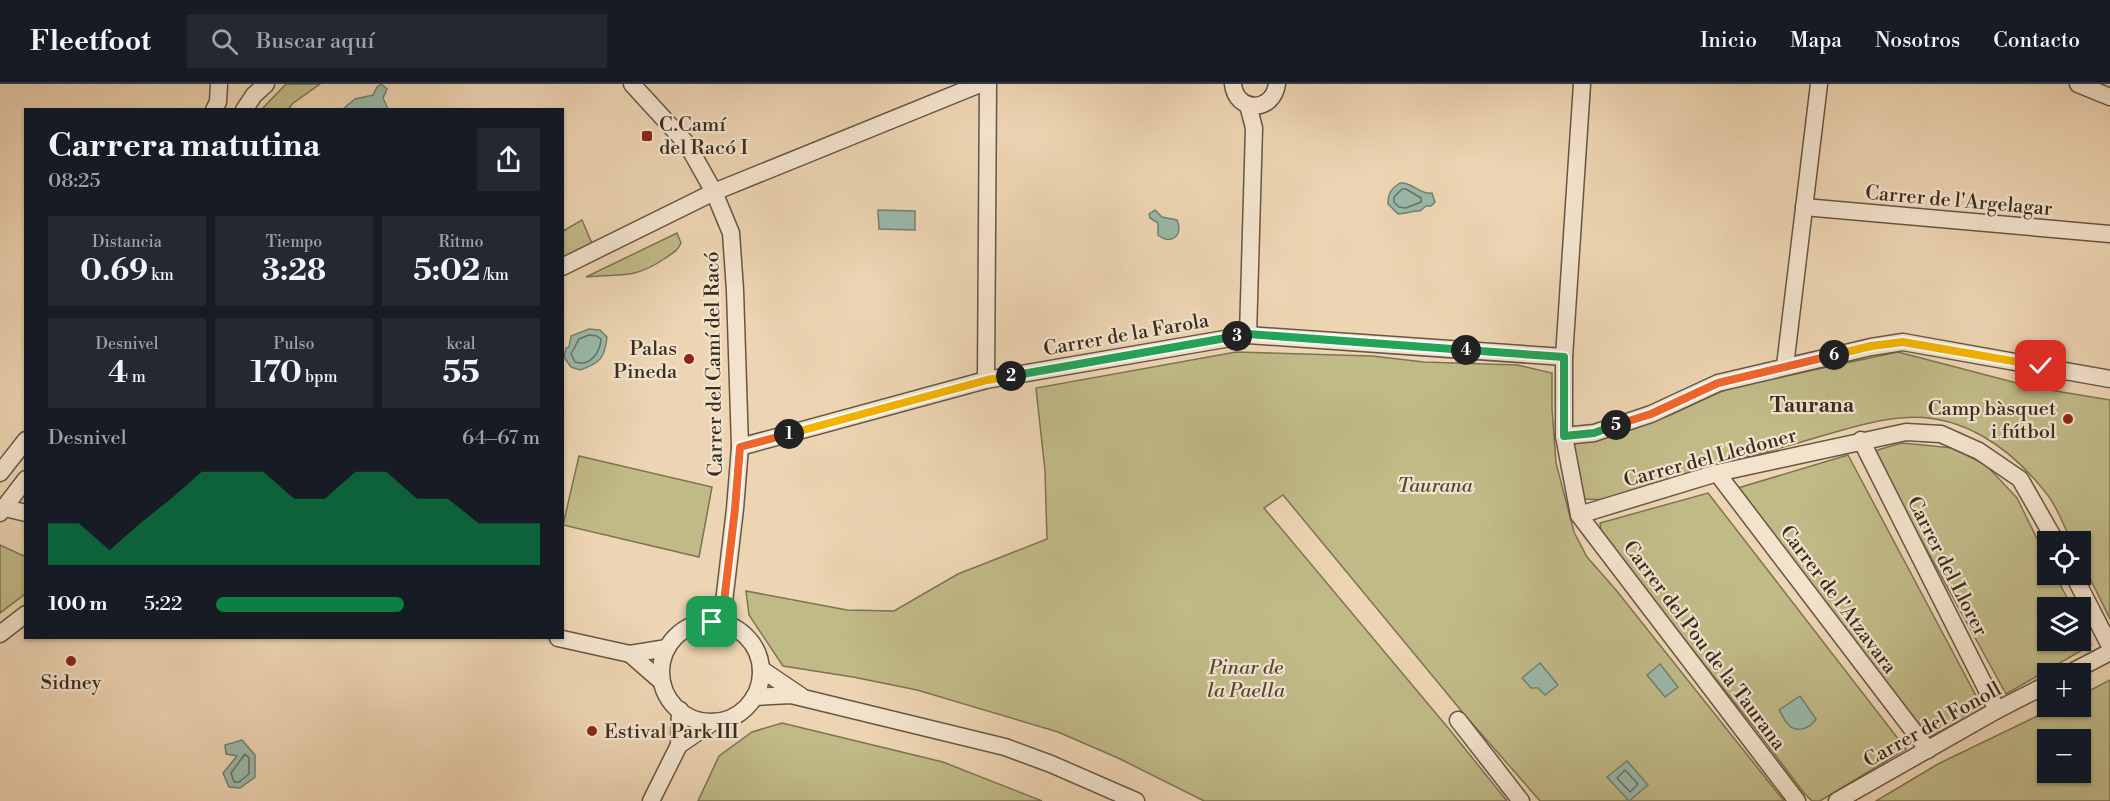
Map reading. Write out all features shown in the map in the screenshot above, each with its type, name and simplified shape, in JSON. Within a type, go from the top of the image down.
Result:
[{"type":"street","points":[[215,108],[218,102],[219,84]]},
{"type":"street","points":[[245,108],[254,95],[266,84]]},
{"type":"street","name":"Carrer del Camí del Racó","points":[[632,84],[687,144],[714,192],[730,233],[735,290],[740,447],[724,602],[712,622]]},
{"type":"street","points":[[564,266],[714,192],[980,84]]},
{"type":"street","points":[[987,380],[988,84]]},
{"type":"street","points":[[1233,84],[1236,95],[1255,105]]},
{"type":"street","points":[[1255,105],[1273,96],[1277,84]]},
{"type":"street","points":[[1579,515],[1564,436],[1564,357],[1582,84]]},
{"type":"street","points":[[1785,366],[1819,84]]},
{"type":"street","points":[[2078,84],[2110,97]]},
{"type":"street","points":[[1248,334],[1255,105]]},
{"type":"street","name":"Carrer de l'Argelagar","points":[[1804,207],[2110,234]]},
{"type":"street","name":"Carrer de la Farola","points":[[740,447],[987,380],[1248,334],[1564,357]]},
{"type":"street","points":[[1564,436],[1594,433],[1651,414],[1718,383],[1871,346],[1903,342],[2110,378]]},
{"type":"street","name":"Carrer del Lledoner","points":[[1579,515],[1717,473],[1906,432],[1941,434],[1979,451],[2020,479],[2050,531]]},
{"type":"street","name":"Carrer del Llorer","points":[[1861,440],[1997,710]]},
{"type":"street","points":[[0,473],[24,443]]},
{"type":"street","name":"Carrer de l'Atzavara","points":[[1717,473],[1928,750]]},
{"type":"street","points":[[2,511],[24,482]]},
{"type":"street","points":[[2,511],[24,513]]},
{"type":"street","name":"Carrer del Pou de la Taurana","points":[[1579,515],[1797,801]]},
{"type":"street","points":[[2079,585],[2110,646]]},
{"type":"street","name":"Carrer del Camí del Racó","points":[[724,602],[733,627]]},
{"type":"street","points":[[0,634],[24,616]]},
{"type":"street","points":[[630,654],[662,682],[672,702],[680,710],[695,719],[713,722],[737,715],[754,697],[760,683],[761,669],[755,649],[742,633],[733,627],[712,622],[703,623],[686,629],[668,648],[662,664],[662,682]]},
{"type":"street","points":[[562,639],[630,654],[668,648]]},
{"type":"street","points":[[2089,663],[2110,652]]},
{"type":"street","points":[[761,669],[797,697]]},
{"type":"street","name":"Carrer del Fonoll","points":[[1837,801],[2037,690]]},
{"type":"street","points":[[754,697],[797,697],[1005,747],[1051,764],[1136,801]]},
{"type":"street","points":[[651,801],[679,745],[680,710]]},
{"type":"street","points":[[1458,720],[1521,801]]},
{"type":"street","points":[[679,745],[713,722]]},
{"type":"green space","points":[[286,84],[320,84],[290,108],[263,108]]},
{"type":"green space","points":[[582,220],[593,246],[564,260],[564,230]]},
{"type":"green space","points":[[677,233],[681,243],[678,248],[653,266],[635,273],[586,277]]},
{"type":"green space","name":"Pinar de la Paella","points":[[1236,352],[1372,356],[1424,362],[1517,365],[1552,373],[1556,463],[1574,532],[1587,557],[1616,590],[1784,801],[1540,801],[1464,714],[1283,495],[1264,508],[1507,801],[1204,801],[1118,758],[1058,732],[917,690],[783,666],[749,615],[746,591],[847,610],[894,611],[958,574],[1047,539],[1045,471],[1036,388]]},
{"type":"green space","points":[[1898,352],[2032,387],[2110,400],[2110,619],[2091,580],[2091,531],[2066,531],[2050,498],[2017,461],[1982,436],[1943,420],[1922,417],[1875,422],[1726,463],[1606,500],[1584,499],[1571,442],[1611,435],[1668,416],[1729,388]]},
{"type":"green space","points":[[1902,443],[1953,448],[1986,465],[2017,498],[2037,539],[2037,585],[2060,585],[2067,597],[2037,597],[2037,651],[2081,651],[2060,663],[2037,663],[2037,676],[2006,694],[1877,459],[1877,450]]},
{"type":"green space","points":[[1848,455],[1983,709],[1928,738],[1738,488]]},
{"type":"green space","points":[[579,456],[712,487],[699,557],[564,525]]},
{"type":"green space","points":[[1708,493],[1906,749],[1820,801],[1812,801],[1804,793],[1602,536],[1600,523]]},
{"type":"green space","points":[[0,545],[24,556],[24,595],[0,613]]},
{"type":"green space","points":[[2110,680],[2110,801],[1876,801],[1938,764],[2037,716],[2091,717],[2091,690]]},
{"type":"green space","points":[[782,723],[943,762],[1042,801],[698,801],[719,756],[752,732]]},
{"type":"water","points":[[381,84],[387,89],[383,98],[388,108],[344,108],[355,99],[373,95]]},
{"type":"water","points":[[1400,183],[1432,193],[1435,202],[1420,211],[1398,214],[1388,204],[1388,200],[1389,194]]},
{"type":"water","points":[[878,210],[915,211],[915,230],[879,229]]},
{"type":"water","points":[[1155,210],[1162,217],[1177,220],[1179,230],[1172,239],[1158,235],[1158,223],[1150,218],[1149,214]]},
{"type":"water","points":[[589,329],[600,330],[607,337],[603,355],[597,362],[580,370],[571,367],[564,357],[571,336]]},
{"type":"water","points":[[1540,663],[1558,685],[1545,695],[1538,688],[1531,688],[1522,678]]},
{"type":"water","points":[[1660,664],[1678,687],[1665,697],[1647,675]]},
{"type":"water","points":[[1800,696],[1816,719],[1806,728],[1798,729],[1786,722],[1779,710]]},
{"type":"water","points":[[242,740],[255,755],[255,777],[240,788],[229,787],[223,773],[237,756],[226,754],[225,745]]},
{"type":"water","points":[[1627,761],[1648,785],[1629,801],[1607,777]]},
{"type":"place","name":"C.Camí del Racó I","points":[[647,136]]},
{"type":"place","name":"Palas Pineda","points":[[689,359]]},
{"type":"place","name":"Camp bàsquet i fútbol","points":[[2068,419]]},
{"type":"place","name":"Sidney","points":[[71,661]]},
{"type":"place","name":"Estival Park III","points":[[592,731]]},
{"type":"district","name":"Taurana","points":[[1812,405]]},
{"type":"route","points":[[712,622],[724,602],[740,447],[987,380],[1248,334],[1564,357],[1564,436],[1594,433],[1651,414],[1718,383],[1871,346],[1903,342],[2041,366]]}]
